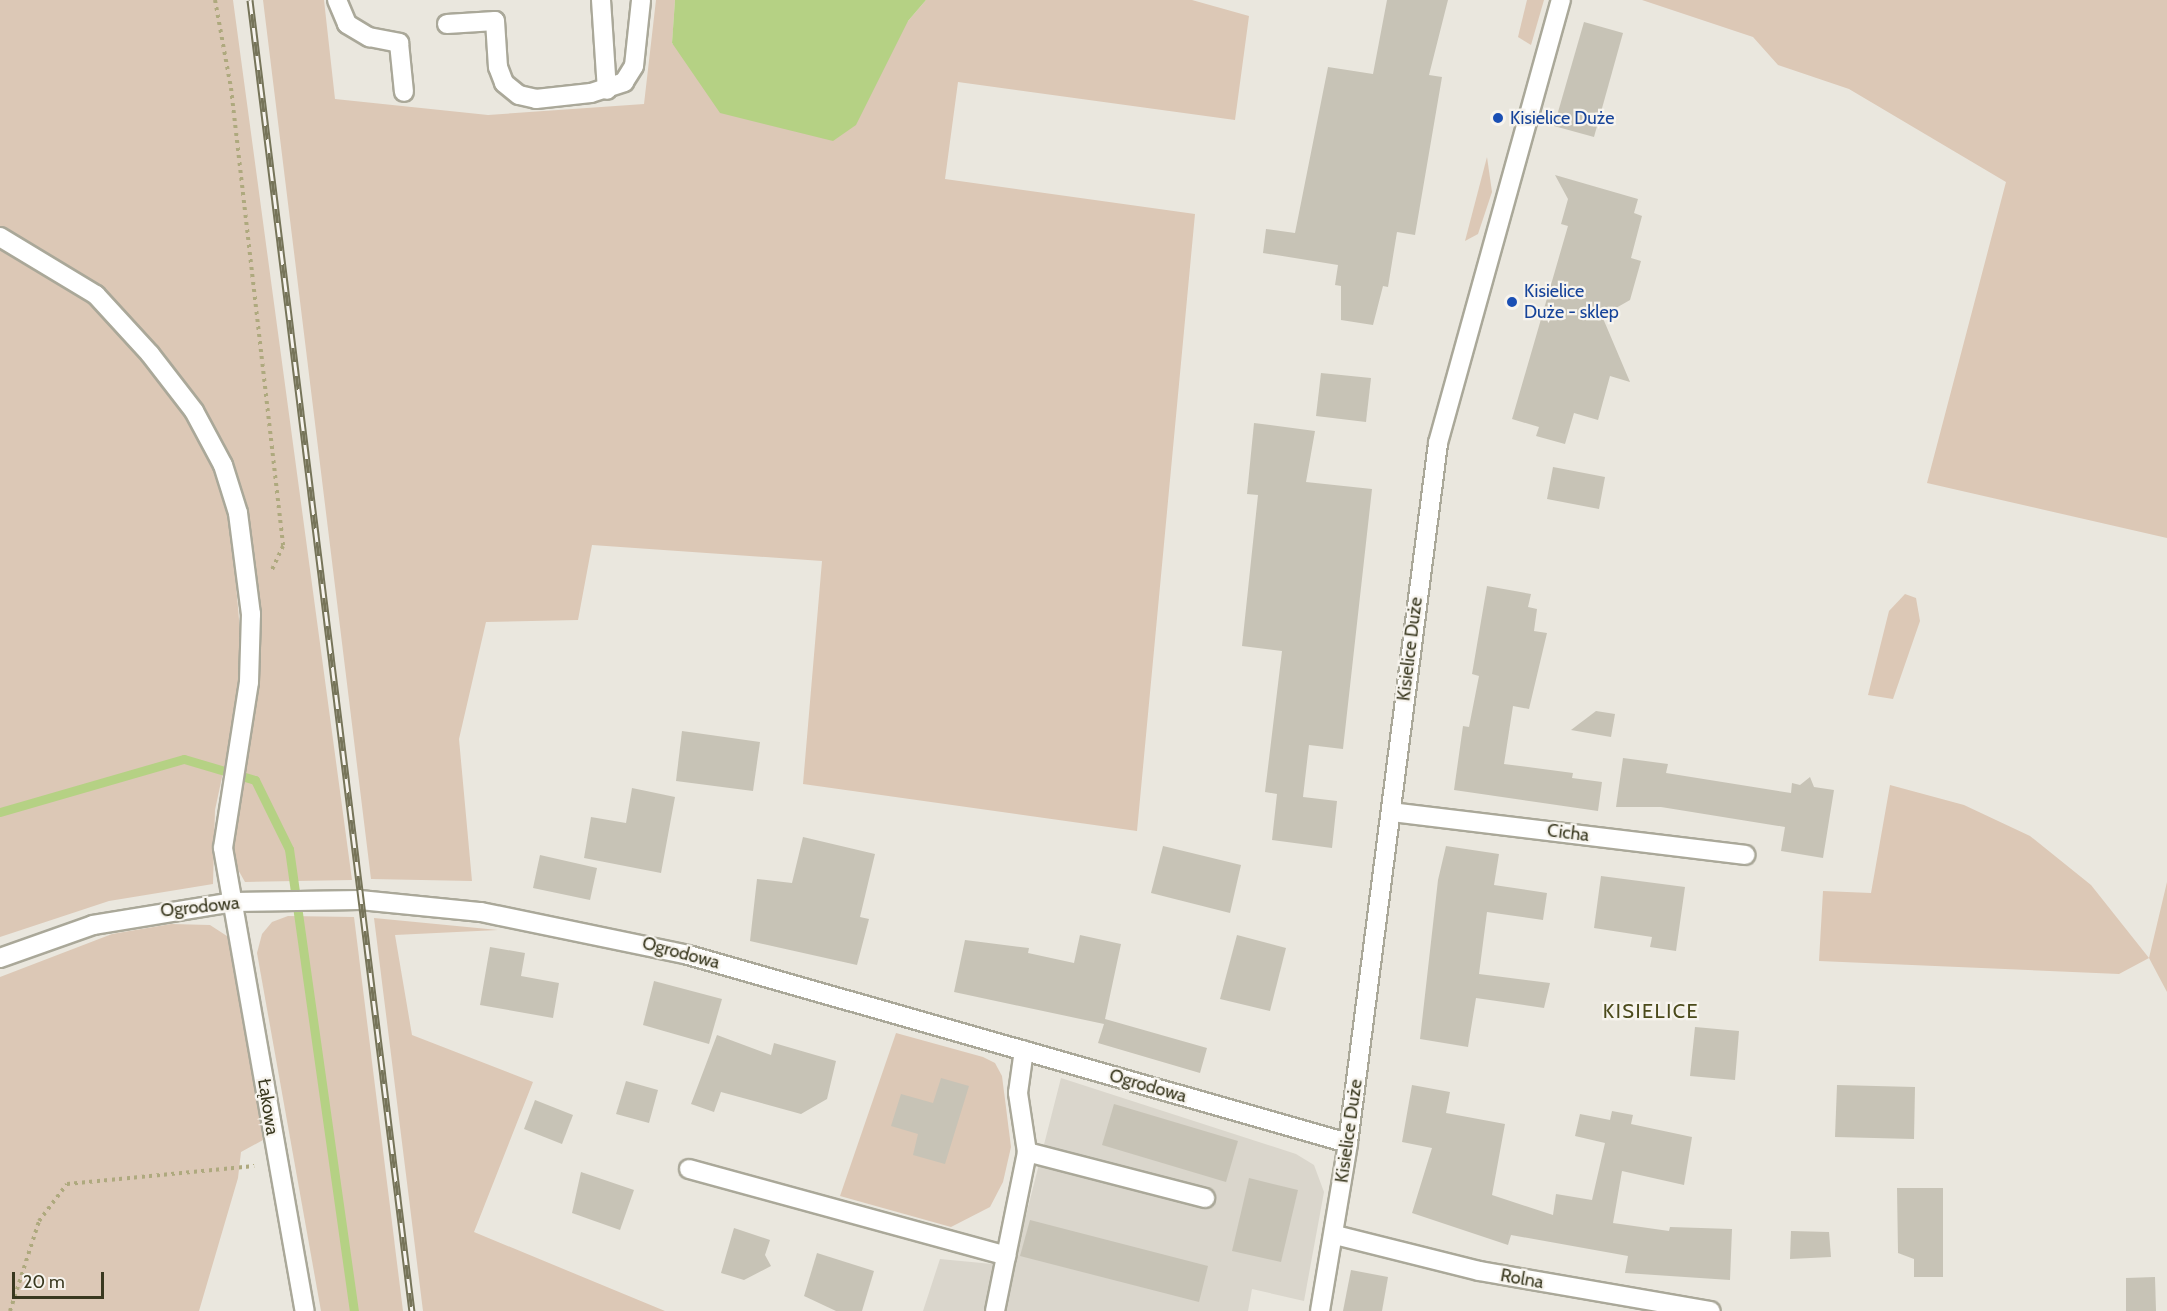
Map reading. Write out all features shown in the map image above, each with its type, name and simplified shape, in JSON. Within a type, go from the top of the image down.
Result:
[{"type":"street","points":[[337,0],[347,24],[369,37],[399,43],[404,92]]},
{"type":"street","points":[[601,0],[607,90]]},
{"type":"street","points":[[447,24],[495,21],[498,67],[504,83],[519,95],[536,99],[607,90],[624,82],[634,66],[641,0]]},
{"type":"street","name":"Kisielice Duże","points":[[1320,1311],[1335,1235],[1348,1143],[1438,443],[1561,0]]},
{"type":"street","name":"Łąkowa","points":[[0,237],[96,295],[194,411],[223,465],[238,513],[251,614],[249,682],[222,828],[305,1311]]},
{"type":"street","name":"Cicha","points":[[1391,812],[1745,855]]},
{"type":"street","name":"Ogrodowa","points":[[0,958],[93,925],[234,902],[380,901],[569,926],[688,955],[1348,1143]]},
{"type":"street","points":[[994,1311],[1027,1152],[1018,1093],[1024,1050]]},
{"type":"street","points":[[1027,1152],[1205,1198]]},
{"type":"street","points":[[689,1169],[1006,1256]]},
{"type":"street","name":"Rolna","points":[[1335,1235],[1479,1271],[1711,1311]]},
{"type":"path","points":[[215,0],[231,88],[283,546],[269,575]]},
{"type":"path","points":[[10,1311],[39,1221],[67,1184],[278,1164]]},
{"type":"shaded area","points":[[0,0],[233,0],[352,880],[245,882],[236,866],[232,843],[246,751],[248,528],[234,470],[215,428],[102,288],[0,226]]},
{"type":"shaded area","points":[[263,0],[324,0],[335,99],[488,115],[644,104],[656,0],[675,0],[672,44],[908,21],[926,0],[1192,0],[1249,16],[1235,120],[958,82],[945,179],[1195,214],[1137,831],[803,784],[822,561],[592,545],[578,620],[486,622],[459,739],[472,881],[371,879]]},
{"type":"shaded area","points":[[675,0],[926,0],[908,21],[856,125],[833,141],[720,113],[672,43]]},
{"type":"shaded area","points":[[1527,0],[1544,0],[1531,45],[1518,37]]},
{"type":"shaded area","points":[[1642,0],[2167,0],[2167,538],[1927,483],[2006,182],[1849,89],[1778,65],[1753,37]]},
{"type":"shaded area","points":[[1487,157],[1492,192],[1478,234],[1465,241]]},
{"type":"shaded area","points":[[0,244],[87,300],[179,402],[218,474],[230,513],[242,655],[236,712],[215,810],[213,884],[109,901],[0,937]]},
{"type":"shaded area","points":[[1905,594],[1916,598],[1920,621],[1893,699],[1868,695],[1889,611]]},
{"type":"shaded area","points":[[1890,785],[1964,805],[2030,836],[2091,885],[2149,958],[2119,974],[1819,961],[1823,891],[1871,893]]},
{"type":"shaded area","points":[[2167,882],[2167,992],[2149,958]]},
{"type":"shaded area","points":[[288,916],[354,917],[403,1311],[321,1311],[257,953],[262,934],[272,922]]},
{"type":"shaded area","points":[[374,918],[498,930],[395,935],[412,1035],[533,1082],[474,1232],[665,1311],[423,1311]]},
{"type":"shaded area","points":[[171,924],[210,925],[230,938],[263,1140],[241,1152],[238,1178],[199,1311],[0,1311],[0,977],[112,934]]},
{"type":"shaded area","points":[[896,1033],[983,1057],[995,1063],[1002,1076],[1011,1147],[1003,1182],[990,1207],[951,1227],[840,1196]]},
{"type":"shaded area","points":[[1061,1078],[1296,1154],[1314,1165],[1324,1192],[1304,1301],[1252,1289],[1248,1311],[923,1311],[940,1259],[1013,1266]]},
{"type":"building","points":[[1387,0],[1448,0],[1429,75],[1442,77],[1415,235],[1397,232],[1388,287],[1383,286],[1373,325],[1341,320],[1341,286],[1335,285],[1338,265],[1263,253],[1266,229],[1295,233],[1328,67],[1373,74]]},
{"type":"building","points":[[1584,22],[1623,33],[1594,137],[1554,126]]},
{"type":"building","points":[[1555,175],[1638,199],[1634,213],[1642,216],[1631,258],[1641,261],[1630,300],[1602,316],[1630,382],[1610,376],[1598,420],[1574,413],[1565,444],[1536,436],[1539,427],[1512,419],[1568,226],[1561,224],[1568,199]]},
{"type":"building","points":[[1321,373],[1371,378],[1366,422],[1316,416]]},
{"type":"building","points":[[1254,423],[1315,431],[1306,482],[1372,489],[1343,749],[1309,745],[1303,797],[1337,801],[1332,848],[1272,840],[1277,794],[1265,792],[1282,651],[1242,646],[1258,495],[1247,494]]},
{"type":"building","points":[[1553,467],[1605,477],[1599,509],[1547,499]]},
{"type":"building","points":[[1487,586],[1531,594],[1528,607],[1537,609],[1534,631],[1547,633],[1529,709],[1513,706],[1504,764],[1573,773],[1572,778],[1602,782],[1598,811],[1454,790],[1463,726],[1469,727],[1479,676],[1472,674]]},
{"type":"building","points":[[1596,711],[1615,714],[1611,737],[1571,730]]},
{"type":"building","points":[[682,731],[760,742],[753,791],[676,781]]},
{"type":"building","points":[[1623,758],[1668,764],[1666,773],[1791,793],[1792,783],[1800,785],[1810,777],[1814,787],[1834,790],[1823,858],[1781,851],[1785,827],[1661,807],[1616,807]]},
{"type":"building","points":[[632,788],[675,797],[661,873],[584,858],[591,817],[626,823]]},
{"type":"building","points":[[803,837],[875,854],[860,917],[869,919],[857,965],[750,941],[757,879],[792,883]]},
{"type":"building","points":[[1163,846],[1241,865],[1230,913],[1151,893]]},
{"type":"building","points":[[1446,846],[1499,854],[1494,885],[1547,893],[1543,920],[1487,912],[1479,974],[1550,983],[1544,1008],[1476,998],[1468,1047],[1420,1039],[1438,880]]},
{"type":"building","points":[[540,855],[597,868],[590,900],[533,888]]},
{"type":"building","points":[[1601,876],[1685,887],[1676,951],[1650,947],[1652,937],[1594,928]]},
{"type":"building","points":[[1080,935],[1121,944],[1105,1019],[1207,1048],[1200,1073],[1098,1043],[1104,1024],[954,992],[965,940],[1029,948],[1028,953],[1074,963]]},
{"type":"building","points":[[1237,935],[1286,948],[1270,1011],[1220,999]]},
{"type":"building","points":[[490,947],[525,953],[521,976],[559,983],[553,1018],[480,1005]]},
{"type":"building","points":[[654,981],[722,999],[709,1044],[643,1025]]},
{"type":"building","points":[[1695,1027],[1739,1031],[1735,1080],[1690,1076]]},
{"type":"building","points":[[717,1035],[771,1055],[774,1043],[836,1061],[827,1099],[801,1114],[721,1092],[714,1112],[691,1104]]},
{"type":"building","points":[[941,1078],[969,1086],[945,1164],[913,1155],[918,1134],[891,1126],[901,1094],[933,1103]]},
{"type":"building","points":[[626,1081],[658,1090],[649,1123],[616,1114]]},
{"type":"building","points":[[1412,1085],[1450,1092],[1446,1113],[1505,1124],[1492,1195],[1553,1215],[1556,1194],[1592,1200],[1605,1143],[1575,1136],[1580,1114],[1610,1120],[1612,1111],[1633,1115],[1631,1124],[1692,1137],[1684,1185],[1622,1171],[1613,1223],[1669,1231],[1670,1227],[1732,1229],[1730,1280],[1625,1273],[1628,1256],[1511,1235],[1508,1245],[1412,1213],[1432,1148],[1402,1142]]},
{"type":"building","points":[[1837,1085],[1915,1087],[1914,1139],[1835,1137]]},
{"type":"building","points":[[535,1100],[573,1115],[562,1144],[524,1129]]},
{"type":"building","points":[[1114,1104],[1238,1141],[1226,1182],[1102,1145]]},
{"type":"building","points":[[581,1172],[634,1190],[620,1230],[572,1213]]},
{"type":"building","points":[[1249,1178],[1298,1190],[1281,1262],[1232,1251]]},
{"type":"building","points":[[1897,1188],[1943,1188],[1943,1277],[1914,1277],[1914,1259],[1898,1253]]},
{"type":"building","points":[[1030,1220],[1208,1266],[1199,1302],[1020,1256]]},
{"type":"building","points":[[734,1228],[770,1240],[765,1255],[771,1266],[744,1280],[721,1273]]},
{"type":"building","points":[[1791,1231],[1829,1232],[1831,1257],[1790,1259]]},
{"type":"building","points":[[817,1253],[874,1271],[862,1311],[836,1311],[804,1296]]},
{"type":"building","points":[[1351,1270],[1388,1277],[1382,1311],[1343,1311]]},
{"type":"building","points":[[2155,1277],[2156,1311],[2126,1311],[2126,1278]]},
{"type":"waterway","points":[[0,812],[184,759],[255,780],[289,849],[354,1311]]},
{"type":"railway","points":[[250,0],[412,1311]]},
{"type":"place","name":"Kisielice Duże","points":[[1498,118]]},
{"type":"place","name":"Kisielice Duże - sklep","points":[[1512,302]]},
{"type":"district","name":"KISIELICE","points":[[1651,1011]]}]
